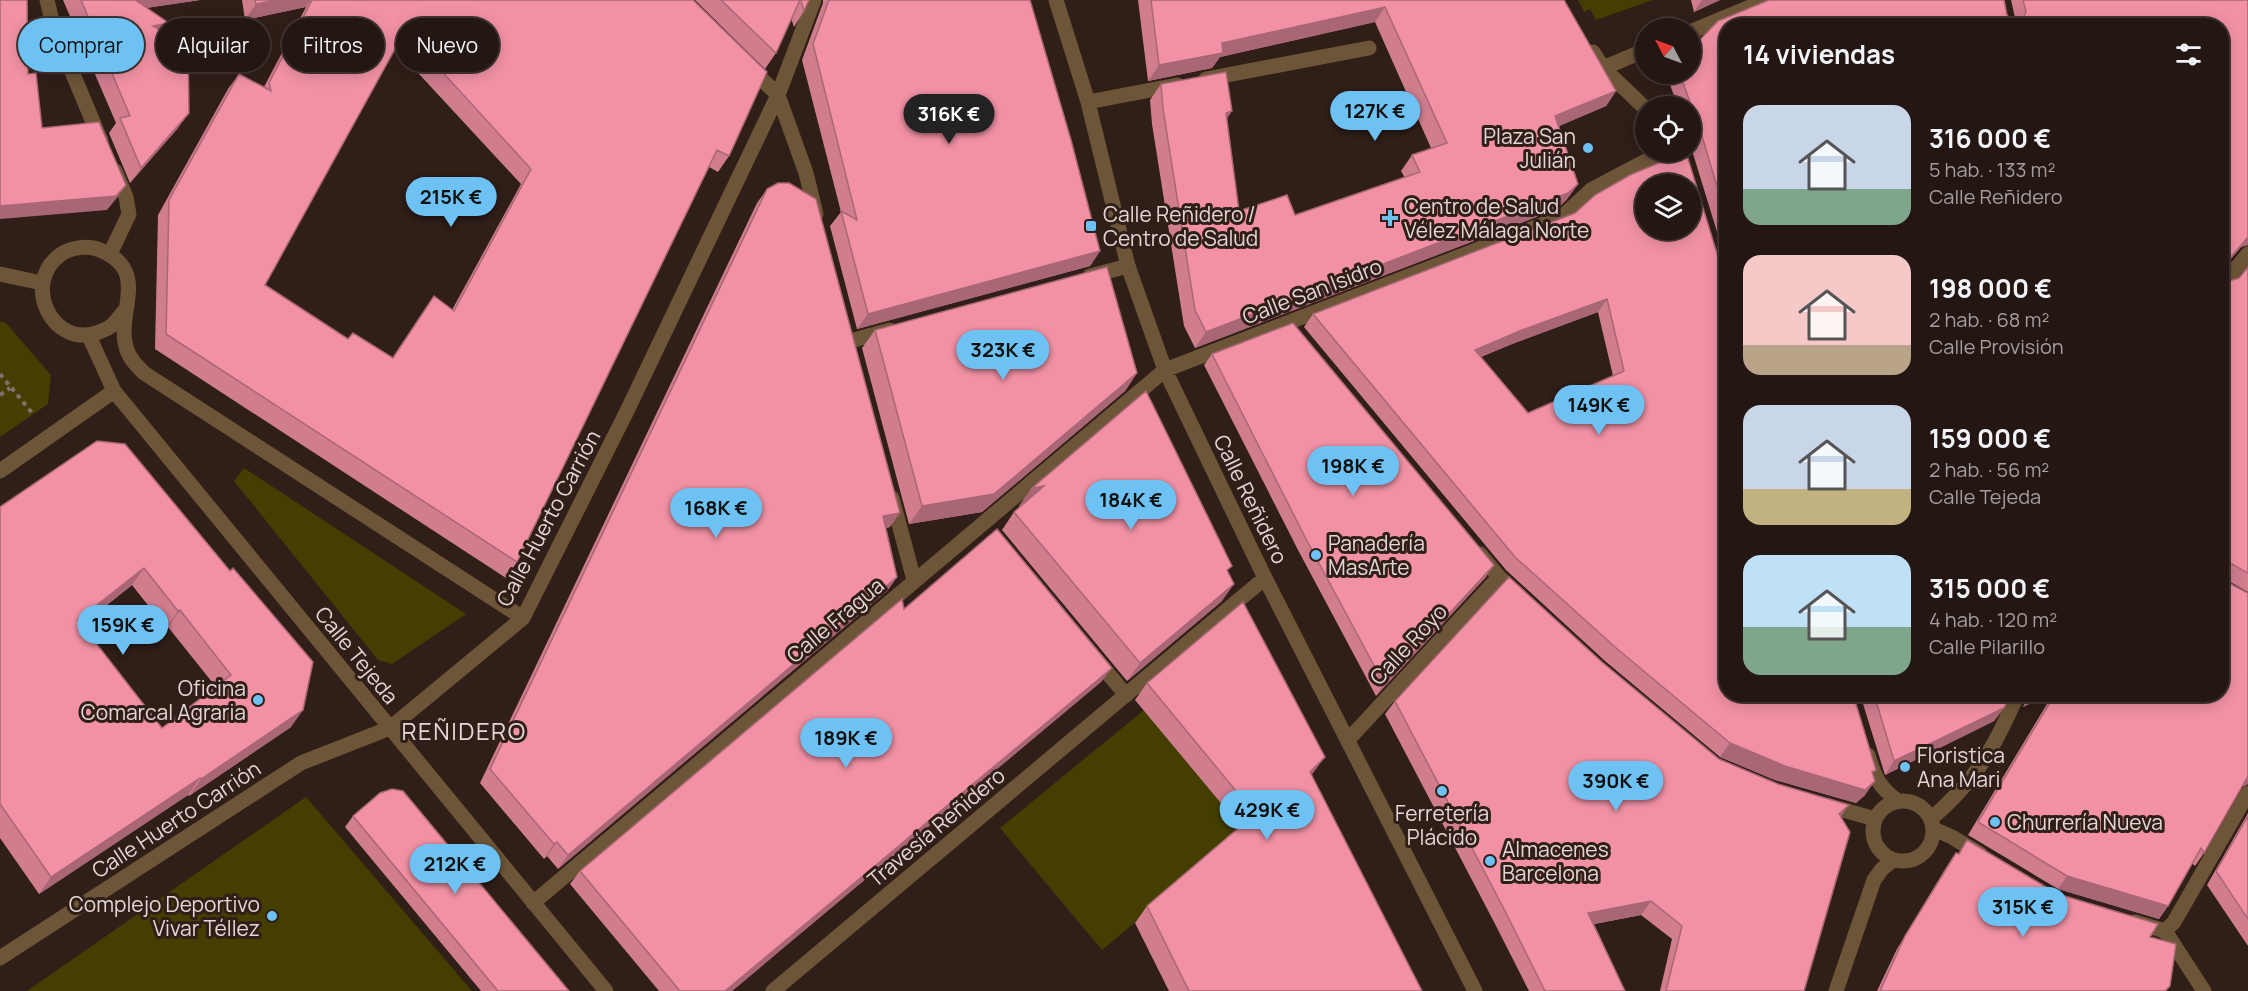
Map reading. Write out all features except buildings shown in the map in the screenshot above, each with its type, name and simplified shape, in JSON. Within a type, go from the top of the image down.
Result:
[{"type":"street","points":[[47,0],[54,29],[126,197],[129,214],[110,254]]},
{"type":"street","name":"Calle Huerto Carrión","points":[[0,958],[301,763],[390,728],[524,618],[627,411],[778,95],[814,0]]},
{"type":"street","name":"Calle Reñidero","points":[[1056,0],[1088,102],[1128,266],[1165,370],[1265,578],[1475,991]]},
{"type":"street","points":[[1724,18],[1767,0]]},
{"type":"street","points":[[1701,27],[1719,20]]},
{"type":"street","points":[[1586,39],[1603,68],[1635,99]]},
{"type":"street","points":[[1088,102],[1369,48]]},
{"type":"street","points":[[1603,68],[1635,55]]},
{"type":"street","points":[[738,56],[778,95],[806,173],[820,229]]},
{"type":"street","name":"Calle San Isidro","points":[[1165,370],[1292,327],[1562,217],[1591,190],[1644,162]]},
{"type":"street","points":[[126,309],[110,328],[89,336],[78,334],[62,328],[50,316],[43,300],[42,283],[49,267],[61,255],[76,248],[94,247],[110,254],[124,268],[130,289],[126,309],[125,345],[132,360],[144,373],[524,618]]},
{"type":"street","points":[[2229,277],[2248,254]]},
{"type":"street","points":[[1070,282],[1128,266]]},
{"type":"street","points":[[0,274],[42,283]]},
{"type":"street","points":[[850,341],[908,325]]},
{"type":"street","name":"Calle Tejeda","points":[[89,336],[114,391],[606,991]]},
{"type":"street","name":"Calle Fragua","points":[[533,903],[914,580],[988,528],[1165,370]]},
{"type":"street","points":[[0,471],[114,391]]},
{"type":"street","points":[[890,489],[914,580]]},
{"type":"street","points":[[1469,541],[1499,577],[1532,608]]},
{"type":"street","name":"Calle Royo","points":[[1348,740],[1499,577]]},
{"type":"street","name":"Travesía Reñidero","points":[[773,991],[1265,578]]},
{"type":"street","points":[[1088,650],[1126,695]]},
{"type":"street","points":[[1933,824],[1977,770],[2000,733],[2014,702]]},
{"type":"street","points":[[1863,736],[1875,778],[1885,791],[1898,801]]},
{"type":"street","points":[[2165,931],[2174,922],[2248,793]]},
{"type":"street","points":[[1807,799],[1875,819]]},
{"type":"street","points":[[1898,801],[1918,804],[1926,810],[1933,824],[1933,839],[1929,848],[1912,860],[1893,860],[1884,855],[1874,839],[1875,819],[1888,804],[1898,801]]},
{"type":"street","points":[[1933,824],[1993,862]]},
{"type":"street","points":[[1836,991],[1874,880],[1893,860]]},
{"type":"street","points":[[2121,918],[2165,931],[2204,991]]},
{"type":"path","points":[[0,374],[52,435]]},
{"type":"path","points":[[0,395],[10,388]]},
{"type":"shaded area","points":[[1578,0],[1653,0],[1596,20],[1590,9],[1584,12]]},
{"type":"shaded area","points":[[0,321],[6,323],[51,375],[48,404],[0,437]]},
{"type":"shaded area","points":[[244,468],[466,614],[392,664],[378,660],[234,481]]},
{"type":"shaded area","points":[[1144,710],[1244,830],[1102,950],[1000,828]]},
{"type":"shaded area","name":"Complejo Deportivo Vivar Téllez","points":[[306,797],[472,991],[27,991]]},
{"type":"place","name":"Plaza San Julián","points":[[1588,148]]},
{"type":"place","name":"Centro de Salud Vélez Málaga Norte","points":[[1390,218]]},
{"type":"place","name":"Calle Reñidero / Centro de Salud","points":[[1091,226]]},
{"type":"place","name":"Panadería MasArte","points":[[1316,555]]},
{"type":"place","name":"Oficina Comarcal Agraria","points":[[258,700]]},
{"type":"place","name":"Floristica Ana Mari","points":[[1905,767]]},
{"type":"place","name":"Ferretería Plácido","points":[[1442,791]]},
{"type":"place","name":"Churrería Nueva","points":[[1995,822]]},
{"type":"place","name":"Almacenes Barcelona","points":[[1490,861]]},
{"type":"place","name":"Complejo Deportivo Vivar Téllez","points":[[272,916]]},
{"type":"district","name":"REÑIDERO","points":[[464,730]]}]
